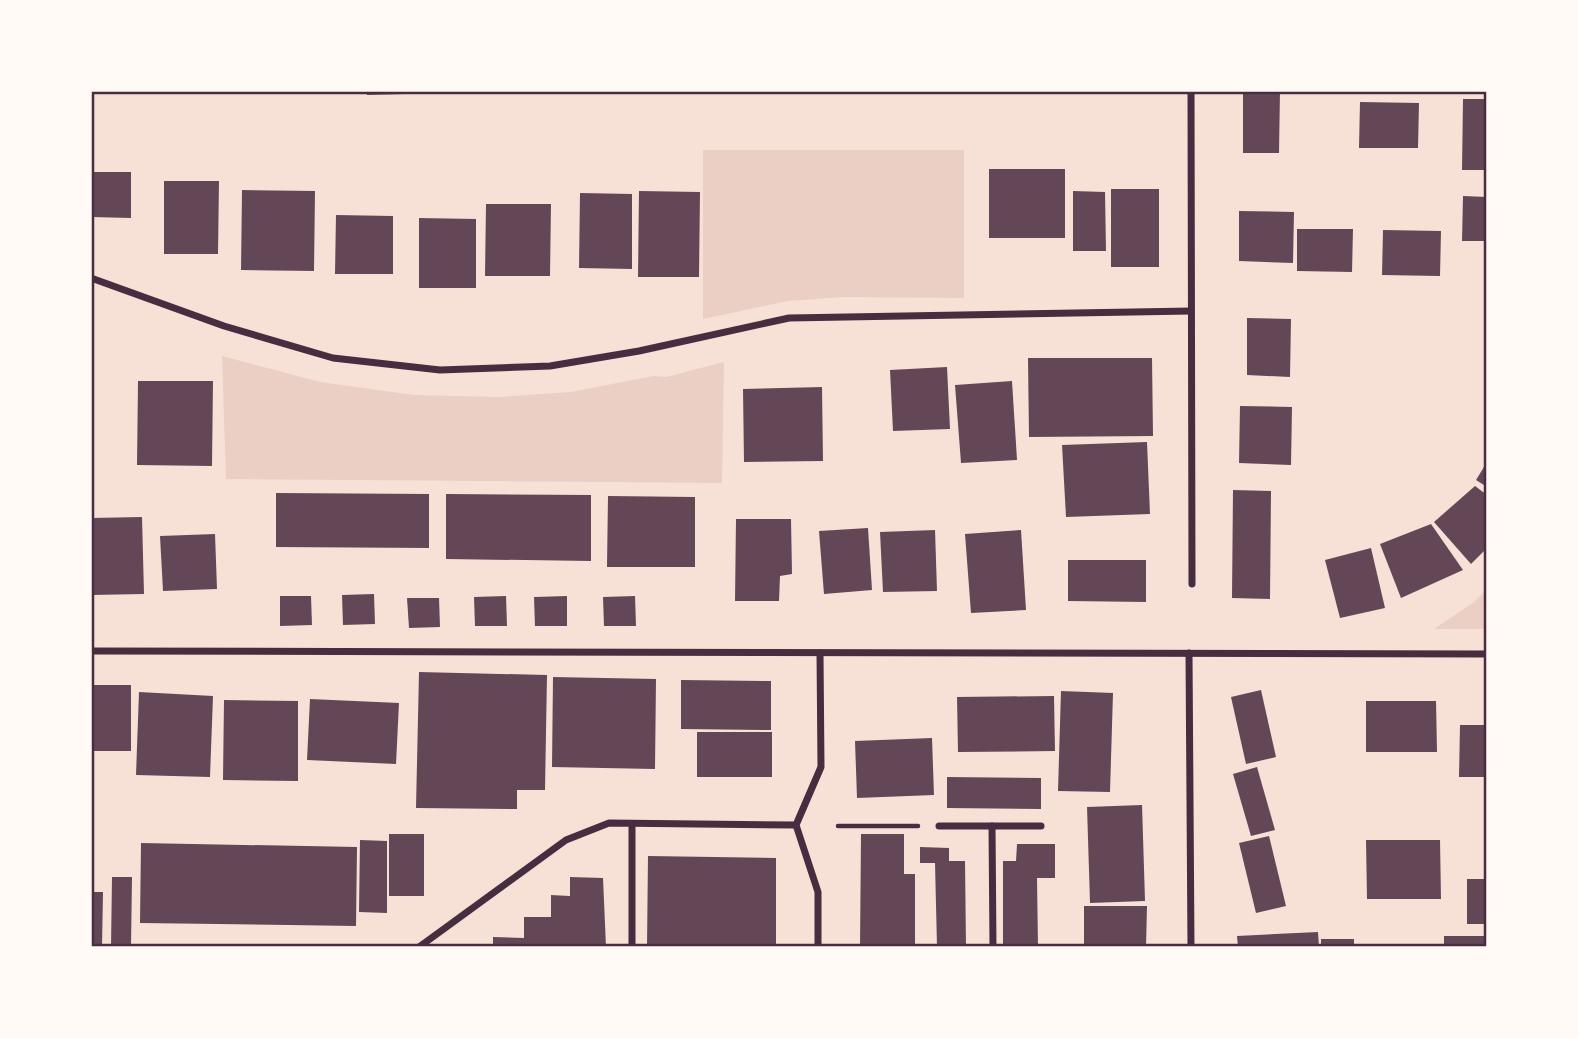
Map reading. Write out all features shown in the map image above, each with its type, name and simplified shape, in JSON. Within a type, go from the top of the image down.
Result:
[{"type":"street","points":[[1191,91],[1192,584]]},
{"type":"street","points":[[91,278],[224,326],[333,358],[440,370],[550,366],[639,351],[789,318],[1191,311]]},
{"type":"street","points":[[91,652],[1487,653]]},
{"type":"street","points":[[818,947],[818,892],[796,825],[821,767],[820,653]]},
{"type":"street","points":[[1189,653],[1191,947]]},
{"type":"street","points":[[419,947],[566,840],[609,823],[796,825]]},
{"type":"street","points":[[632,824],[632,947]]},
{"type":"street","points":[[939,826],[1041,826]]},
{"type":"street","points":[[992,826],[993,947]]},
{"type":"path","points":[[838,826],[939,826]]},
{"type":"shaded area","points":[[703,150],[964,150],[964,298],[843,297],[788,301],[703,319]]},
{"type":"shaded area","points":[[222,356],[320,382],[414,395],[498,397],[571,392],[653,376],[666,377],[724,362],[722,483],[226,479]]},
{"type":"shaded area","points":[[1487,589],[1487,629],[1434,629],[1474,602]]},
{"type":"building","points":[[367,91],[404,91],[404,94],[367,95]]},
{"type":"building","points":[[1243,91],[1280,91],[1279,153],[1243,153]]},
{"type":"building","points":[[1463,99],[1487,99],[1487,170],[1462,170]]},
{"type":"building","points":[[1360,102],[1419,103],[1418,148],[1359,148]]},
{"type":"building","points":[[989,169],[1065,169],[1065,238],[989,238]]},
{"type":"building","points":[[91,172],[131,172],[131,218],[91,217]]},
{"type":"building","points":[[164,181],[219,181],[218,254],[164,254]]},
{"type":"building","points":[[1111,189],[1159,189],[1159,267],[1111,267]]},
{"type":"building","points":[[242,190],[315,191],[314,271],[241,270]]},
{"type":"building","points":[[639,191],[700,192],[699,277],[638,277]]},
{"type":"building","points":[[1073,191],[1105,192],[1106,251],[1073,251]]},
{"type":"building","points":[[580,193],[632,194],[632,269],[579,268]]},
{"type":"building","points":[[1463,196],[1487,197],[1487,241],[1462,241]]},
{"type":"building","points":[[486,204],[551,204],[550,276],[485,276]]},
{"type":"building","points":[[1239,211],[1294,212],[1293,263],[1239,261]]},
{"type":"building","points":[[336,215],[393,216],[393,274],[335,274]]},
{"type":"building","points":[[419,218],[476,219],[476,288],[419,288]]},
{"type":"building","points":[[1297,229],[1353,229],[1352,272],[1297,271]]},
{"type":"building","points":[[1383,230],[1441,231],[1440,276],[1382,275]]},
{"type":"building","points":[[1247,318],[1291,319],[1290,377],[1247,375]]},
{"type":"building","points":[[1028,358],[1152,358],[1153,436],[1029,437]]},
{"type":"building","points":[[947,367],[950,429],[893,431],[890,370]]},
{"type":"building","points":[[138,381],[213,381],[212,466],[137,465]]},
{"type":"building","points":[[1012,381],[1017,460],[961,463],[955,385]]},
{"type":"building","points":[[822,387],[823,461],[744,462],[743,389]]},
{"type":"building","points":[[1240,406],[1292,407],[1291,465],[1239,463]]},
{"type":"building","points":[[1147,442],[1150,514],[1066,517],[1062,445]]},
{"type":"building","points":[[1487,462],[1487,487],[1476,480]]},
{"type":"building","points":[[1475,486],[1487,495],[1487,548],[1471,564],[1434,522]]},
{"type":"building","points":[[1233,490],[1271,491],[1270,599],[1232,598]]},
{"type":"building","points":[[276,493],[429,494],[429,548],[276,547]]},
{"type":"building","points":[[446,494],[591,495],[591,561],[446,559]]},
{"type":"building","points":[[608,496],[695,497],[695,567],[607,567]]},
{"type":"building","points":[[142,517],[144,594],[91,595],[91,518]]},
{"type":"building","points":[[736,519],[791,519],[792,574],[780,576],[779,601],[735,601]]},
{"type":"building","points":[[1431,524],[1463,570],[1401,598],[1380,544]]},
{"type":"building","points":[[868,528],[872,590],[824,594],[819,531]]},
{"type":"building","points":[[935,530],[937,591],[883,592],[880,532]]},
{"type":"building","points":[[1021,530],[1026,610],[971,613],[965,534]]},
{"type":"building","points":[[215,534],[217,589],[163,591],[160,536]]},
{"type":"building","points":[[1371,548],[1385,608],[1340,618],[1325,560]]},
{"type":"building","points":[[1068,560],[1146,560],[1146,602],[1068,601]]},
{"type":"building","points":[[374,594],[375,624],[343,625],[342,595]]},
{"type":"building","points":[[280,596],[311,596],[312,625],[280,626]]},
{"type":"building","points":[[506,596],[507,626],[475,626],[474,597]]},
{"type":"building","points":[[567,596],[567,626],[535,626],[534,597]]},
{"type":"building","points":[[635,596],[636,626],[604,626],[603,597]]},
{"type":"building","points":[[407,598],[439,598],[440,627],[409,628]]},
{"type":"building","points":[[419,672],[547,675],[545,790],[517,790],[517,809],[416,808]]},
{"type":"building","points":[[553,677],[656,679],[655,769],[552,767]]},
{"type":"building","points":[[681,680],[771,681],[771,730],[681,729]]},
{"type":"building","points":[[91,685],[131,685],[131,751],[91,751]]},
{"type":"building","points":[[1261,690],[1276,757],[1246,764],[1231,697]]},
{"type":"building","points":[[1061,691],[1113,693],[1110,792],[1058,791]]},
{"type":"building","points":[[139,692],[213,696],[210,777],[136,775]]},
{"type":"building","points":[[1054,696],[1055,751],[958,752],[957,697]]},
{"type":"building","points":[[310,699],[399,703],[396,764],[307,760]]},
{"type":"building","points":[[224,700],[298,701],[298,781],[223,780]]},
{"type":"building","points":[[1366,701],[1436,701],[1437,752],[1366,752]]},
{"type":"building","points":[[1460,725],[1487,725],[1487,777],[1459,777]]},
{"type":"building","points":[[697,732],[772,732],[772,777],[697,777]]},
{"type":"building","points":[[932,738],[934,795],[857,798],[855,741]]},
{"type":"building","points":[[1257,767],[1275,830],[1251,836],[1233,774]]},
{"type":"building","points":[[947,777],[1041,778],[1041,809],[947,808]]},
{"type":"building","points":[[1142,805],[1145,901],[1090,903],[1087,807]]},
{"type":"building","points":[[389,834],[424,834],[424,896],[389,896]]},
{"type":"building","points":[[861,834],[904,834],[904,874],[915,874],[915,947],[860,947]]},
{"type":"building","points":[[1269,836],[1286,906],[1256,913],[1239,843]]},
{"type":"building","points":[[360,840],[387,841],[387,913],[359,912]]},
{"type":"building","points":[[1366,840],[1440,840],[1441,899],[1367,899]]},
{"type":"building","points":[[141,843],[357,847],[356,926],[140,923]]},
{"type":"building","points":[[1017,844],[1055,844],[1055,878],[1037,878],[1038,947],[1003,947],[1003,861],[1016,861]]},
{"type":"building","points":[[920,847],[949,848],[949,861],[965,861],[966,947],[937,947],[935,863],[920,863]]},
{"type":"building","points":[[648,856],[776,858],[776,947],[647,947]]},
{"type":"building","points":[[112,877],[132,877],[131,947],[111,947]]},
{"type":"building","points":[[570,877],[603,878],[606,947],[493,947],[493,937],[524,938],[524,917],[551,917],[551,895],[570,896]]},
{"type":"building","points":[[1467,879],[1487,879],[1487,924],[1467,924]]},
{"type":"building","points":[[91,892],[103,892],[102,947],[91,947]]},
{"type":"building","points":[[1084,906],[1147,906],[1146,947],[1084,947]]},
{"type":"building","points":[[1318,932],[1319,947],[1238,947],[1237,936]]},
{"type":"building","points":[[1444,936],[1487,936],[1487,947],[1444,947]]},
{"type":"building","points":[[1321,939],[1354,939],[1354,947],[1321,947]]}]
